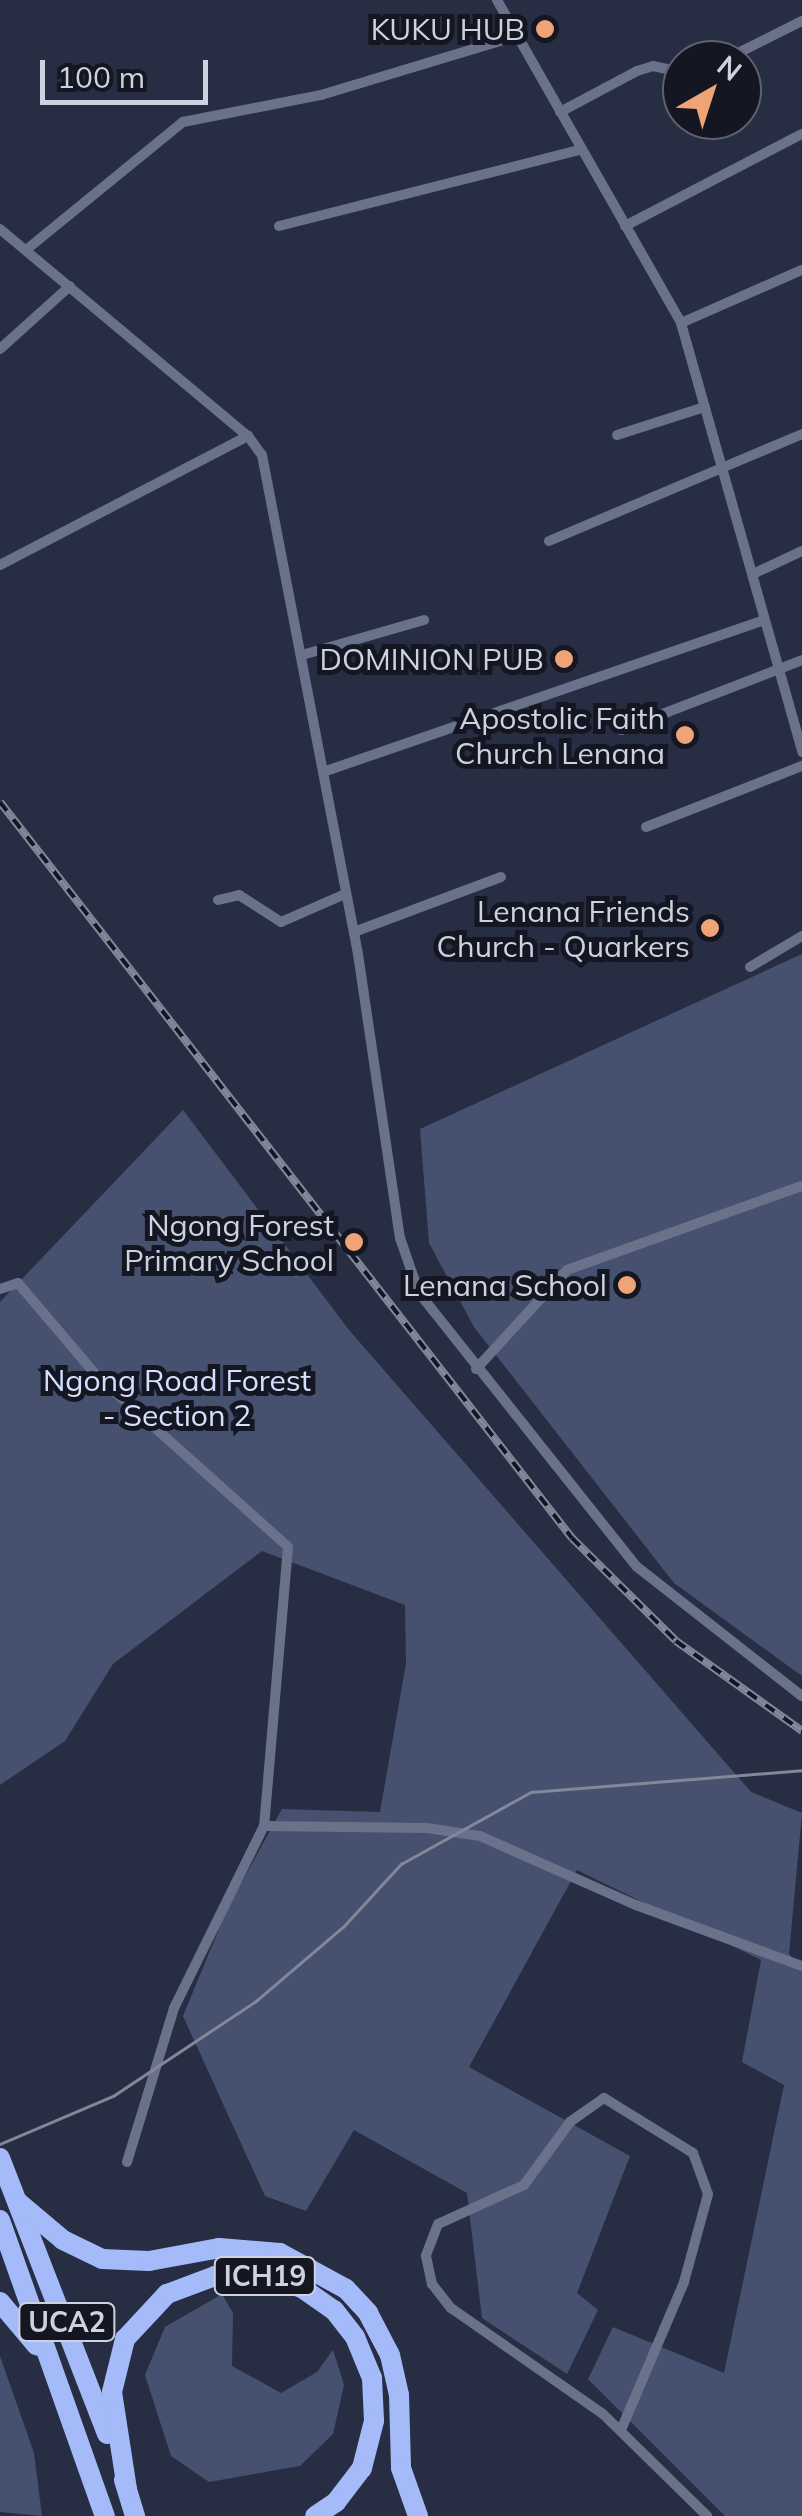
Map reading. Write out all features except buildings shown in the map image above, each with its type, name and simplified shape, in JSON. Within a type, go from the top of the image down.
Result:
[{"type":"highway","name":"UCA2","points":[[0,2158],[135,2516]]},
{"type":"highway","points":[[20,2203],[62,2240],[102,2259],[149,2260],[220,2248],[280,2253],[346,2289],[368,2313],[390,2355],[399,2395],[401,2468],[418,2516]]},
{"type":"highway","name":"UCA2","points":[[0,2220],[102,2506]]},
{"type":"highway","name":"ICH19","points":[[127,2489],[112,2392],[125,2340],[168,2294],[215,2276],[260,2274],[302,2288],[334,2310],[355,2337],[372,2378],[374,2421],[362,2468],[336,2502],[315,2516]]},
{"type":"highway","points":[[0,2302],[53,2368]]},
{"type":"street","points":[[497,0],[681,323],[802,752]]},
{"type":"street","points":[[762,41],[802,21]]},
{"type":"street","points":[[26,250],[183,122],[305,99],[517,36]]},
{"type":"street","points":[[560,112],[637,71],[662,68]]},
{"type":"street","points":[[625,226],[802,134]]},
{"type":"street","points":[[279,226],[579,150]]},
{"type":"street","points":[[0,229],[248,436],[272,486],[354,932],[407,1268],[476,1369],[636,1566],[694,1618],[802,1696]]},
{"type":"street","points":[[681,323],[802,270]]},
{"type":"street","points":[[0,348],[70,286]]},
{"type":"street","points":[[617,435],[705,407]]},
{"type":"street","points":[[549,541],[802,434]]},
{"type":"street","points":[[0,566],[248,436]]},
{"type":"street","points":[[753,574],[802,551]]},
{"type":"street","points":[[302,655],[424,620]]},
{"type":"street","points":[[324,772],[765,620]]},
{"type":"street","points":[[621,730],[802,660]]},
{"type":"street","points":[[646,827],[802,766]]},
{"type":"street","points":[[354,932],[502,877]]},
{"type":"street","points":[[218,900],[239,895],[281,922],[345,894]]},
{"type":"street","points":[[750,967],[802,936]]},
{"type":"street","points":[[476,1369],[567,1270],[802,1186]]},
{"type":"street","points":[[0,1289],[18,1282],[97,1376],[288,1547],[264,1826],[174,2008],[127,2162]]},
{"type":"street","points":[[264,1826],[427,1828],[480,1836],[636,1905],[802,1966]]},
{"type":"street","points":[[622,2430],[684,2282],[708,2194],[694,2153],[604,2098],[570,2122],[524,2185],[438,2224],[426,2256],[432,2284],[451,2308],[569,2386],[622,2430],[706,2516]]},
{"type":"green space","name":"Lenana School","points":[[802,954],[802,1676],[674,1583],[474,1327],[429,1243],[420,1129]]},
{"type":"green space","name":"Ngong Road Forest - Section 2","points":[[183,1110],[349,1330],[751,1792],[802,1813],[789,1954],[802,1970],[802,2516],[725,2516],[588,2379],[613,2327],[724,2373],[784,2085],[742,2062],[761,1960],[577,1870],[469,2067],[630,2156],[577,2293],[598,2310],[567,2374],[482,2318],[467,2193],[354,2130],[306,2211],[265,2196],[183,2016],[228,1907],[282,1809],[380,1812],[406,1663],[405,1605],[262,1551],[113,1664],[65,1741],[0,1785],[0,1302]]},
{"type":"green space","points":[[222,2294],[233,2313],[232,2366],[281,2393],[317,2372],[333,2350],[344,2385],[333,2434],[300,2466],[209,2482],[171,2456],[145,2375],[165,2327]]},
{"type":"green space","points":[[0,2356],[34,2453],[42,2516],[0,2512]]},
{"type":"tram line","points":[[0,2144],[113,2096],[256,2001],[343,1927],[401,1864],[531,1792],[802,1770]]},
{"type":"railway","points":[[0,802],[572,1538],[676,1641],[802,1731]]},
{"type":"place","name":"KUKU HUB","points":[[545,29]]},
{"type":"place","name":"DOMINION PUB","points":[[564,659]]},
{"type":"place","name":"Apostolic Faith Church Lenana","points":[[685,735]]},
{"type":"place","name":"Lenana Friends Church - Quarkers","points":[[710,928]]},
{"type":"place","name":"Ngong Forest Primary School","points":[[354,1242]]},
{"type":"place","name":"Lenana School","points":[[627,1285]]}]
